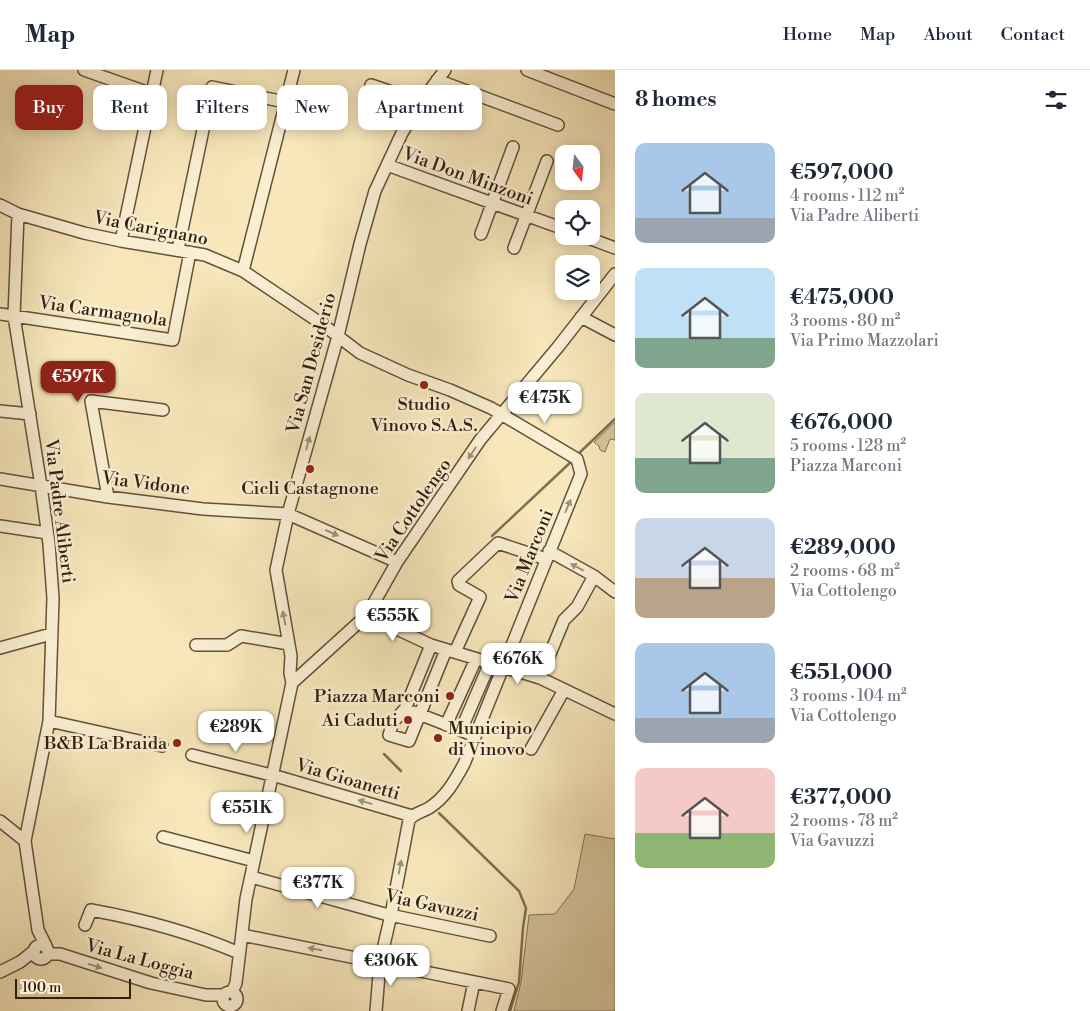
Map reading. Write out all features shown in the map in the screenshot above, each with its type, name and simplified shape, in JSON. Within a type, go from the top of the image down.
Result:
[{"type":"street","points":[[84,70],[126,85]]},
{"type":"street","points":[[154,85],[158,70]]},
{"type":"street","points":[[290,85],[294,70]]},
{"type":"street","name":"Via San Desiderio","points":[[433,85],[445,70]]},
{"type":"street","points":[[527,70],[615,104]]},
{"type":"street","points":[[437,80],[558,125]]},
{"type":"street","points":[[178,249],[212,87],[277,100]]},
{"type":"street","points":[[121,242],[144,130]]},
{"type":"street","points":[[243,271],[278,130]]},
{"type":"street","name":"Via San Desiderio","points":[[292,683],[289,644],[276,570],[288,514],[338,336],[360,244],[373,200],[404,130]]},
{"type":"street","points":[[481,234],[513,147]]},
{"type":"street","points":[[514,248],[547,161]]},
{"type":"street","name":"Via Don Minzoni","points":[[388,165],[555,226]]},
{"type":"street","name":"Via Carignano","points":[[0,205],[18,214],[121,242],[204,254],[243,271],[360,352],[408,375],[450,390],[502,414],[575,458]]},
{"type":"street","name":"Via Padre Aliberti","points":[[18,214],[14,316],[41,486],[53,598],[49,721],[25,841],[40,951]]},
{"type":"street","points":[[600,243],[615,248]]},
{"type":"street","name":"Via Carmagnola","points":[[0,314],[173,340],[190,252]]},
{"type":"street","name":"Via Cottolengo","points":[[292,683],[367,615],[397,562],[480,440],[615,274]]},
{"type":"street","points":[[581,317],[615,335]]},
{"type":"street","points":[[108,497],[90,400],[163,410]]},
{"type":"street","points":[[0,411],[30,414]]},
{"type":"street","name":"Via Marconi","points":[[504,666],[581,474],[575,458]]},
{"type":"street","name":"Via Vidone","points":[[0,480],[108,497],[203,509],[288,514]]},
{"type":"street","points":[[288,514],[397,562]]},
{"type":"street","points":[[0,526],[47,533]]},
{"type":"street","points":[[431,645],[402,708],[393,722],[389,735],[409,741],[419,715],[480,597],[460,585],[458,581],[498,543],[547,555],[594,576],[615,592]]},
{"type":"street","points":[[540,678],[564,620],[576,606],[594,576]]},
{"type":"street","points":[[588,586],[604,584]]},
{"type":"street","points":[[367,615],[431,645],[540,678],[615,714]]},
{"type":"street","points":[[0,648],[51,634]]},
{"type":"street","points":[[196,645],[227,644],[241,636],[289,644]]},
{"type":"street","points":[[446,725],[476,659]]},
{"type":"street","points":[[461,730],[490,663]]},
{"type":"street","points":[[376,1011],[380,962],[409,820],[412,816],[428,808],[450,789],[464,764],[504,666]]},
{"type":"street","points":[[228,1003],[236,982],[246,899],[292,683]]},
{"type":"street","points":[[532,749],[564,690]]},
{"type":"street","points":[[402,708],[461,730],[474,739]]},
{"type":"street","points":[[49,721],[162,746]]},
{"type":"street","points":[[192,755],[273,776]]},
{"type":"street","name":"Via Gioanetti","points":[[273,776],[412,816]]},
{"type":"street","points":[[0,821],[25,841]]},
{"type":"street","points":[[163,837],[254,862]]},
{"type":"street","name":"Via Gavuzzi","points":[[251,877],[391,915],[490,936]]},
{"type":"street","points":[[85,925],[91,910],[128,917],[204,940],[239,953]]},
{"type":"street","points":[[242,935],[508,989],[502,1011]]},
{"type":"street","name":"Via La Loggia","points":[[0,972],[40,951],[60,954],[168,988],[206,995],[228,1003]]},
{"type":"street","points":[[468,1011],[474,982]]},
{"type":"shaded area","points":[[615,422],[615,440],[610,439],[605,452],[600,450],[599,446],[594,442]]},
{"type":"shaded area","points":[[585,834],[615,839],[615,1011],[514,1011],[521,982],[529,915],[555,914],[574,889]]},
{"type":"waterway","points":[[576,456],[615,419]]},
{"type":"waterway","points":[[492,536],[573,460]]},
{"type":"waterway","points":[[384,754],[401,771]]},
{"type":"waterway","points":[[439,813],[519,891],[526,908],[519,982],[510,1011]]},
{"type":"place","name":"Studio Vinovo S.A.S.","points":[[424,385]]},
{"type":"place","name":"Cicli Castagnone","points":[[310,469]]},
{"type":"place","name":"Piazza Marconi","points":[[450,696]]},
{"type":"place","name":"Ai Caduti","points":[[408,720]]},
{"type":"place","name":"Municipio di Vinovo","points":[[438,738]]},
{"type":"place","name":"B&B La Braida","points":[[177,743]]}]
